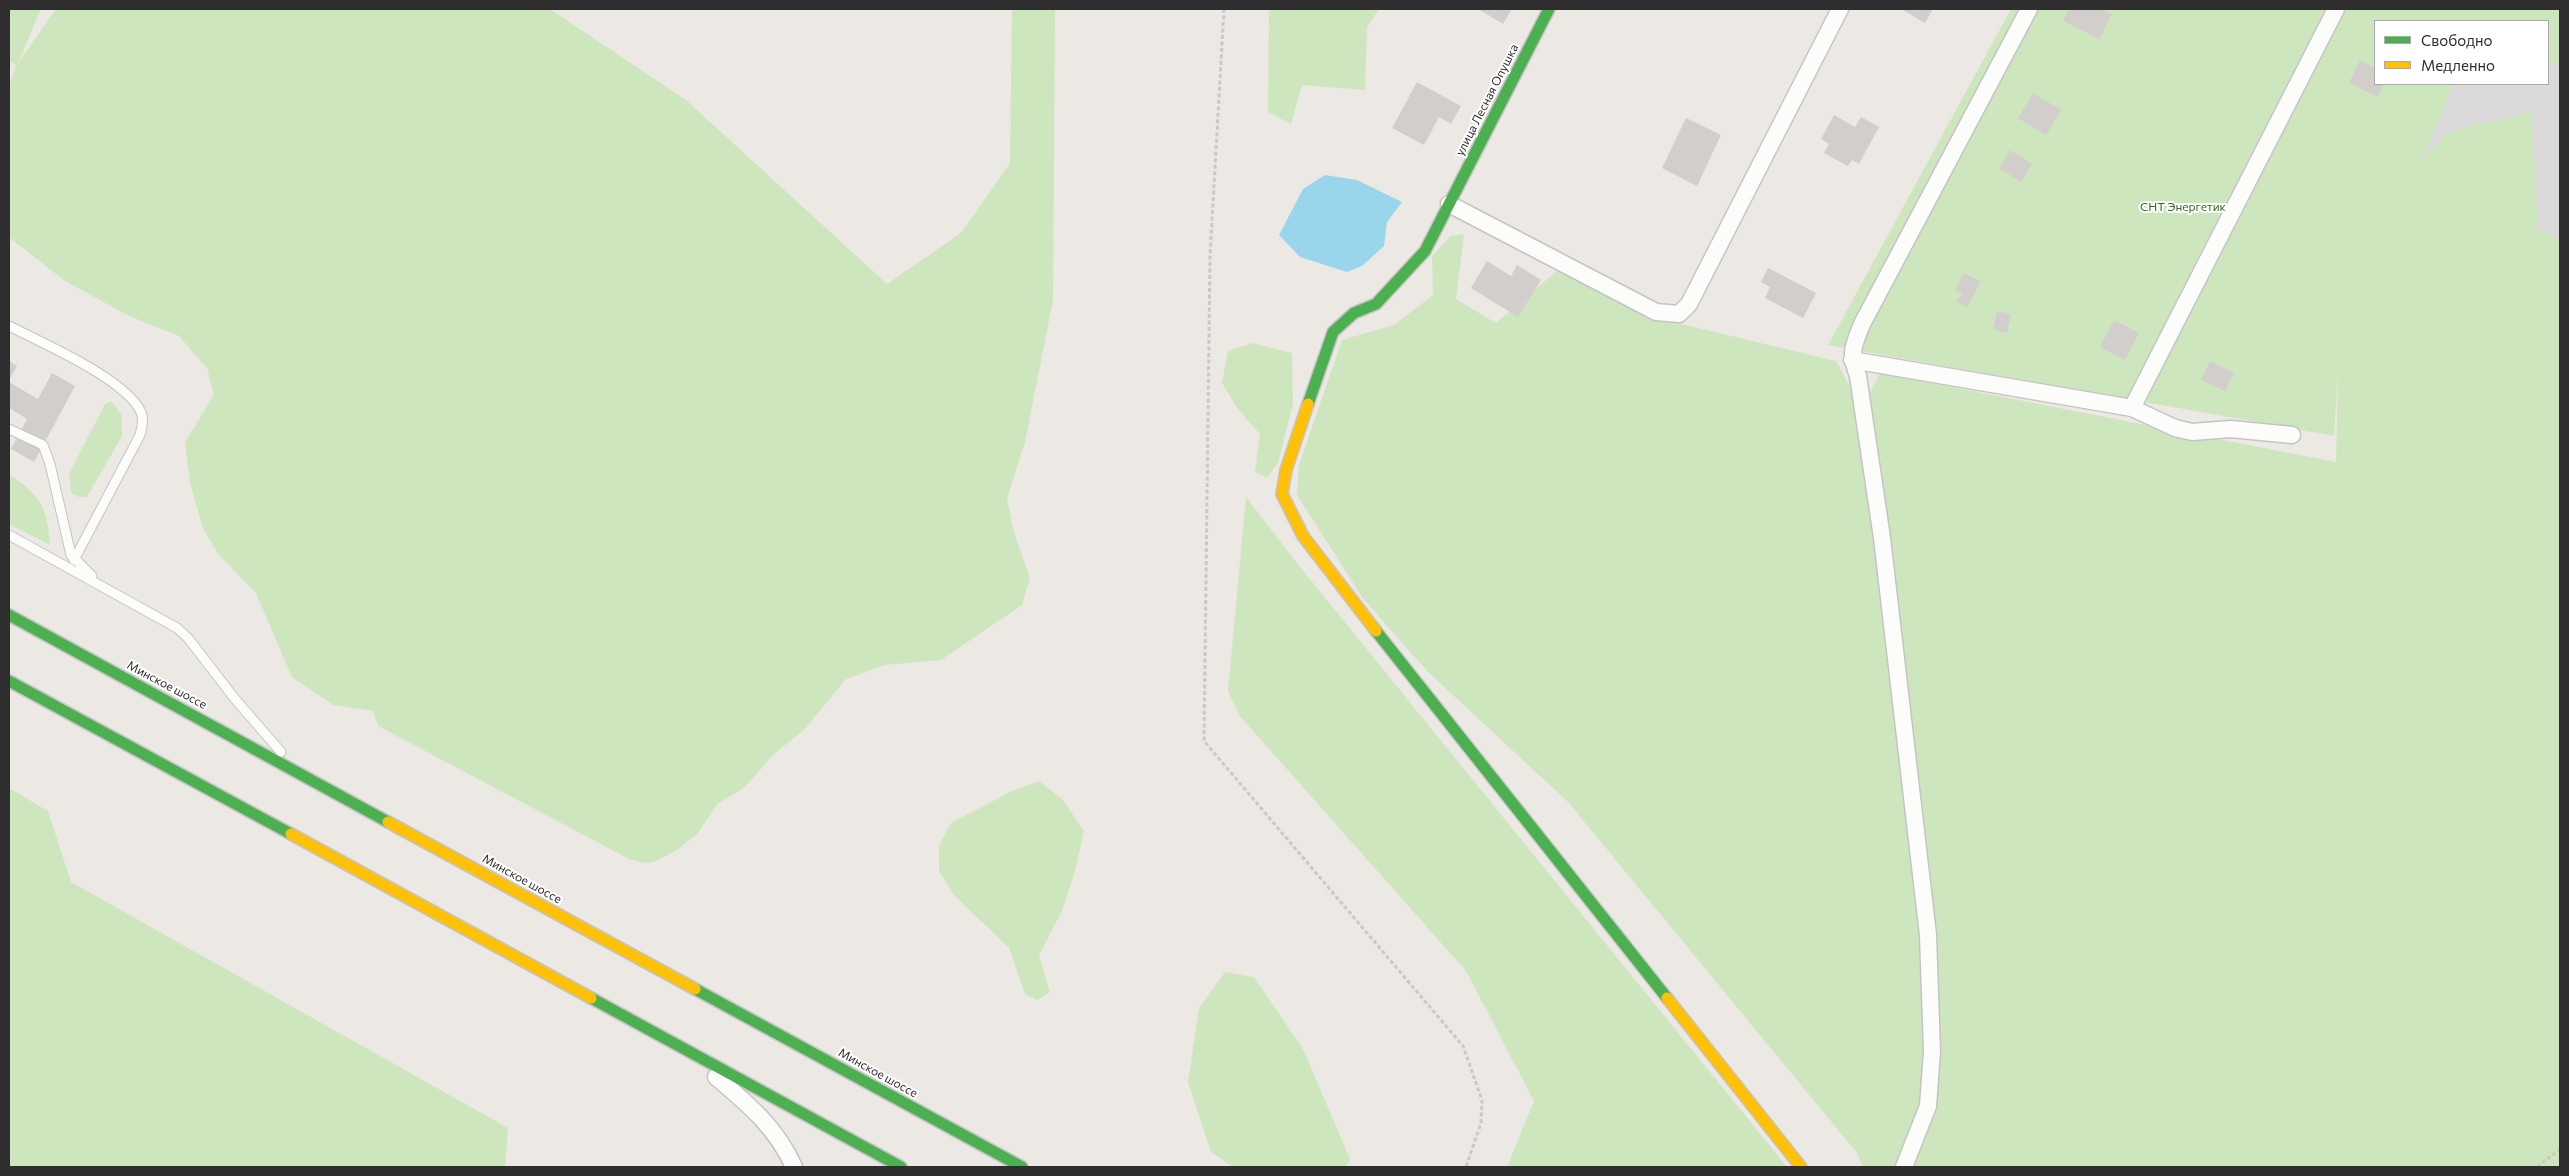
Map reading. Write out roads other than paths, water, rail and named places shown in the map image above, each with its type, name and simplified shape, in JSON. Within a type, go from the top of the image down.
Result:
[{"type":"main road","name":"улица Лесная Опушка","points":[[1548,9],[1424,251],[1409,271],[1376,304],[1354,313],[1333,332],[1286,470],[1282,494],[1303,536],[1342,588],[1801,1167]]},
{"type":"main road","name":"Минское шоссе","points":[[9,615],[1022,1167]]},
{"type":"main road","points":[[9,681],[681,1049],[901,1167]]},
{"type":"street","points":[[1449,204],[1656,312],[1679,314],[1689,304],[1840,9]]},
{"type":"street","points":[[1904,1167],[1928,1106],[1932,1052],[1928,935],[1882,538],[1858,376],[1852,360],[1852,350],[1862,324],[2029,9]]},
{"type":"street","points":[[2132,408],[2336,9]]},
{"type":"street","points":[[1852,360],[2132,408],[2174,428],[2192,432],[2230,429],[2292,435]]},
{"type":"street","points":[[681,1049],[763,1119],[785,1147],[794,1167]]},
{"type":"lane","points":[[9,326],[88,366],[128,395],[141,412],[143,419],[140,435],[74,560]]},
{"type":"lane","points":[[9,429],[43,445],[74,560],[103,586]]},
{"type":"lane","points":[[9,535],[177,628],[188,638],[234,699],[298,771]]},
{"type":"water","points":[[1325,175],[1357,180],[1402,202],[1387,222],[1384,246],[1362,266],[1347,272],[1300,257],[1279,235],[1303,189]]},
{"type":"park label","name":"СНТ Энергетик","points":[[2183,207]]}]
